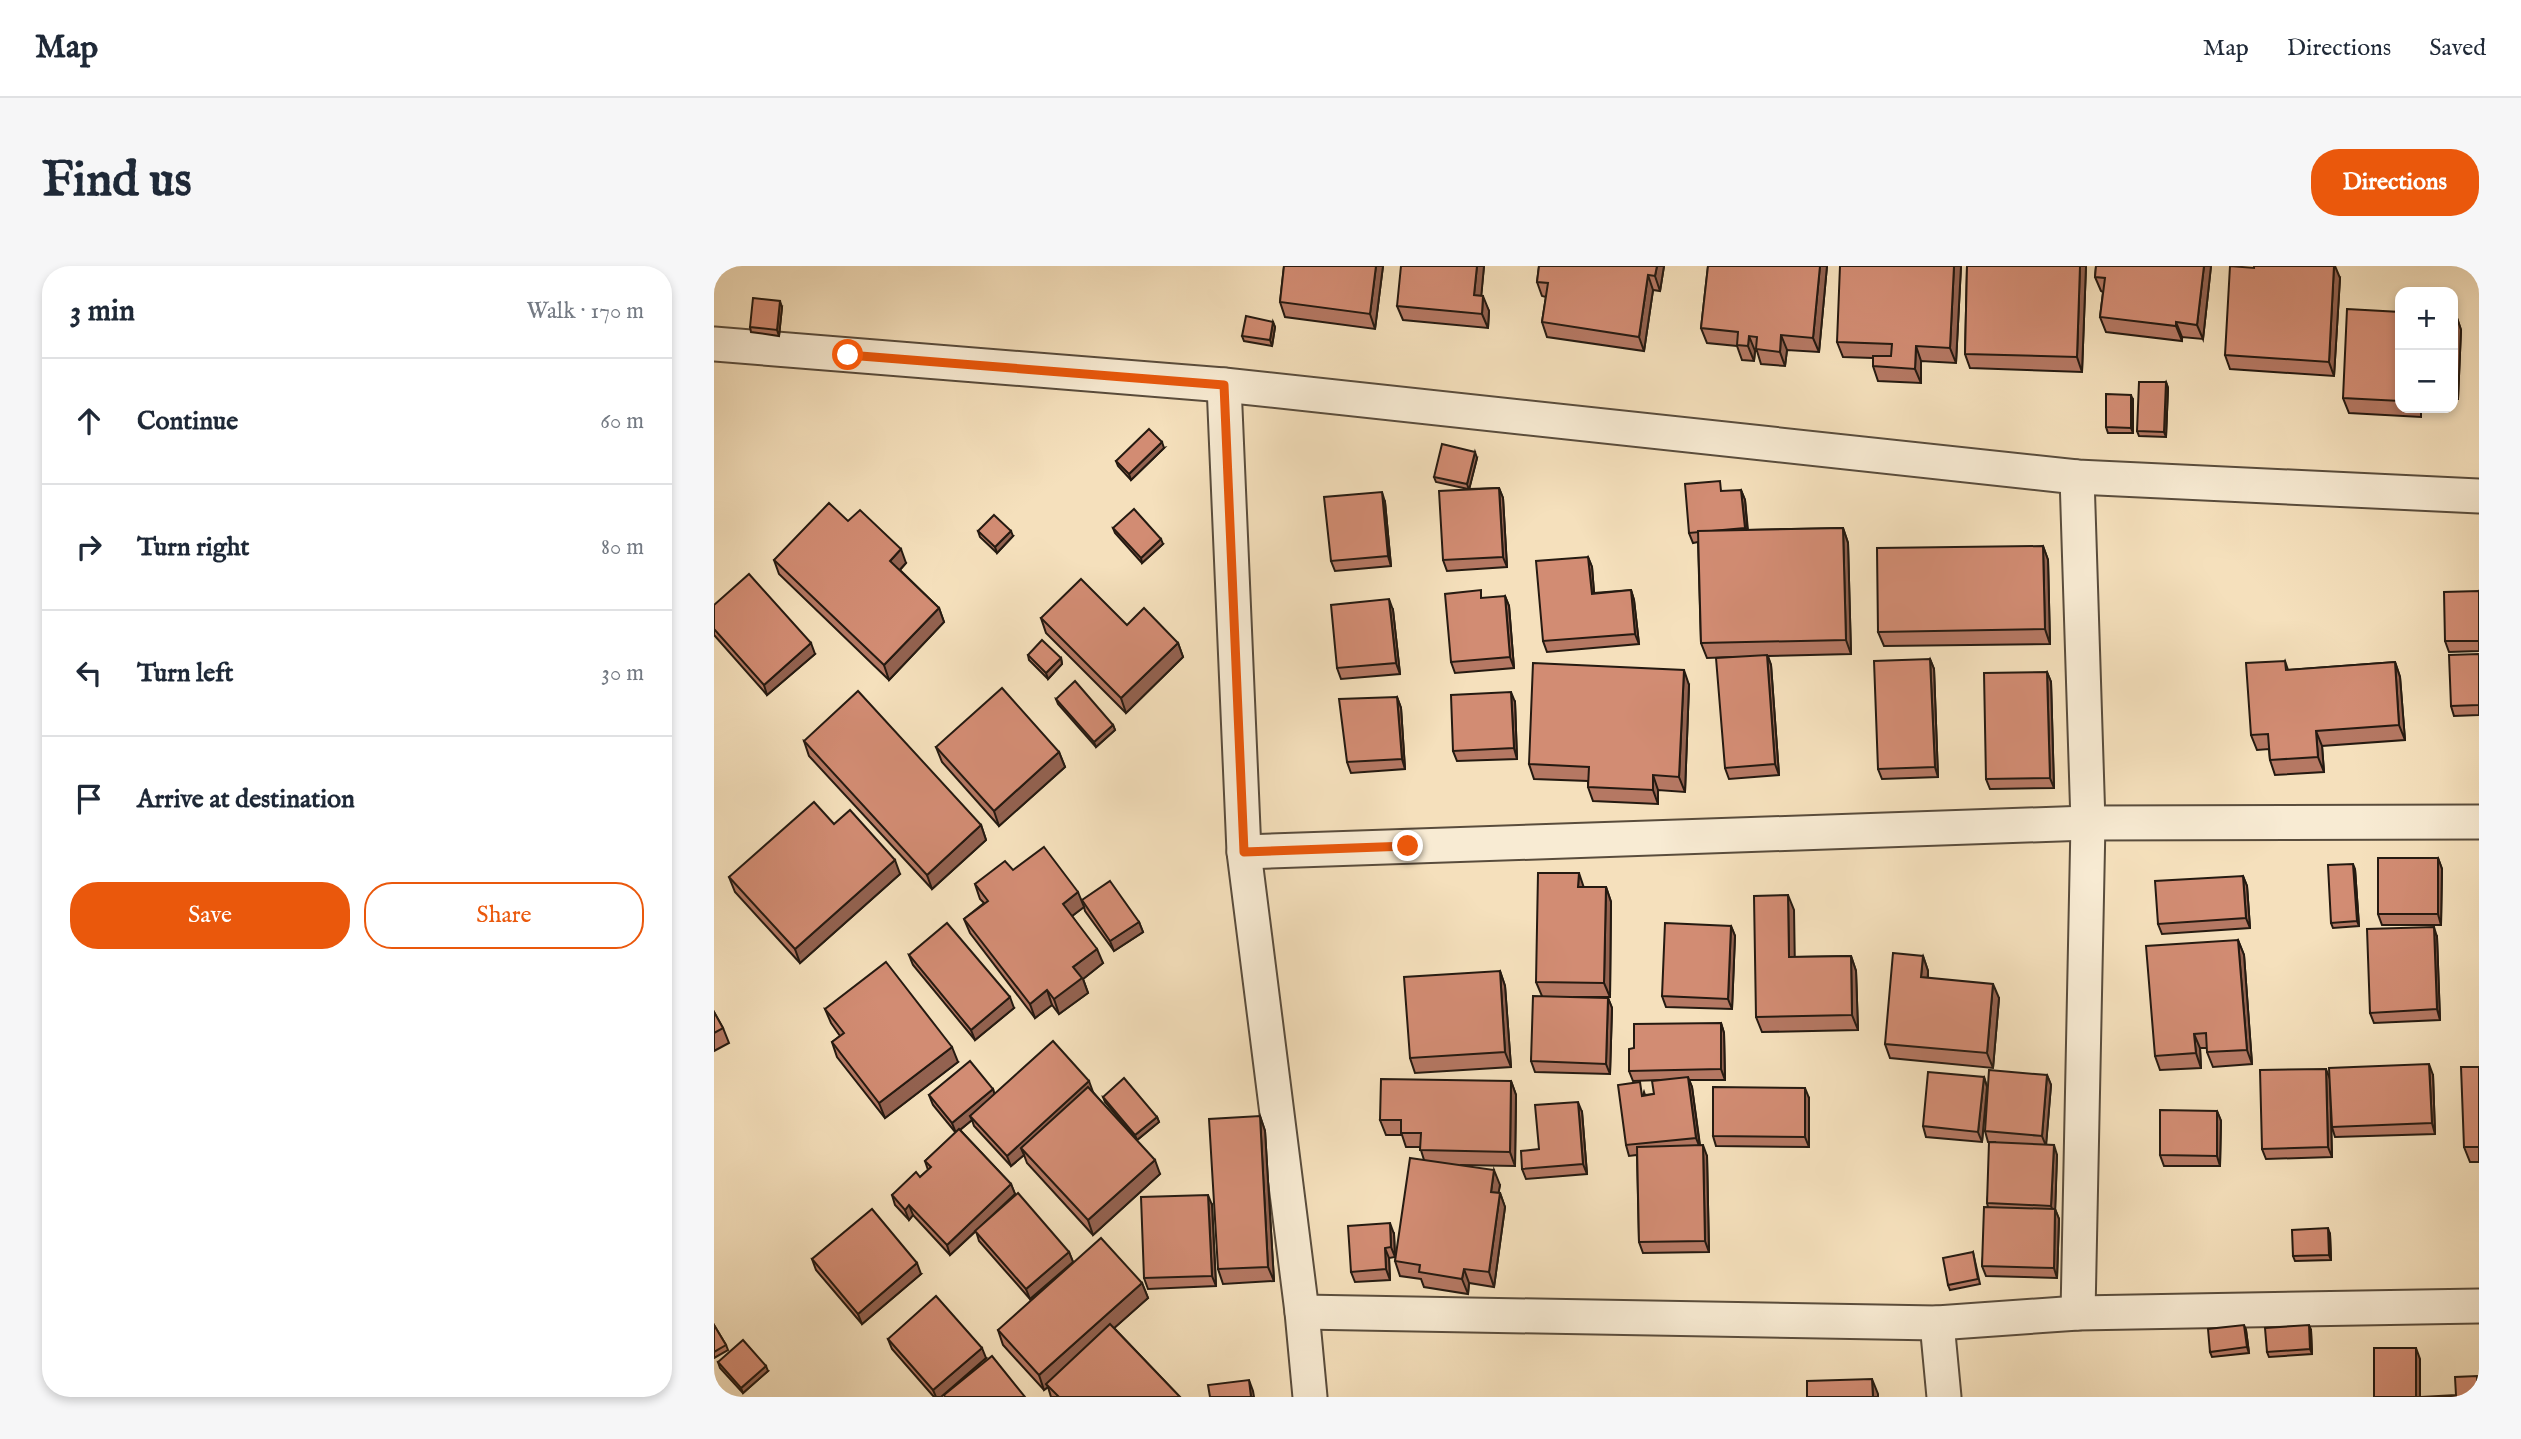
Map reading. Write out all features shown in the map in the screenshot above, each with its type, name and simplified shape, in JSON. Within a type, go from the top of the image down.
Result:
[{"type":"street","points":[[714,344],[1224,385],[2077,477],[2479,496]]},
{"type":"street","points":[[1224,385],[1244,852],[1302,1312],[1310,1397]]},
{"type":"street","points":[[2077,477],[2088,823],[2078,1313]]},
{"type":"street","points":[[1244,852],[2088,823],[2479,822]]},
{"type":"street","points":[[1302,1312],[1937,1323],[2078,1313],[2479,1306]]},
{"type":"street","points":[[1937,1323],[1944,1397]]},
{"type":"building","points":[[1284,266],[1376,266],[1370,314],[1280,302]]},
{"type":"building","points":[[1401,266],[1477,266],[1474,295],[1483,296],[1482,314],[1397,306]]},
{"type":"building","points":[[1539,266],[1657,266],[1655,276],[1648,275],[1639,337],[1542,322],[1548,283],[1537,282]]},
{"type":"building","points":[[1708,266],[1820,266],[1813,338],[1781,335],[1780,352],[1756,349],[1757,337],[1749,336],[1748,346],[1737,345],[1738,332],[1701,328]]},
{"type":"building","points":[[1840,266],[1954,266],[1950,348],[1916,346],[1915,369],[1873,366],[1873,356],[1891,356],[1892,344],[1837,342]]},
{"type":"building","points":[[1967,266],[2080,266],[2077,357],[1965,354]]},
{"type":"building","points":[[2096,266],[2204,266],[2197,325],[2176,322],[2176,326],[2100,317],[2105,278],[2095,277]]},
{"type":"building","points":[[2230,266],[2334,266],[2329,362],[2225,355]]},
{"type":"building","points":[[753,298],[780,301],[777,330],[750,327]]},
{"type":"building","points":[[2347,309],[2395,312],[2395,401],[2343,398]]},
{"type":"building","points":[[1246,316],[1273,322],[1270,340],[1242,336]]},
{"type":"building","points":[[2139,382],[2166,382],[2164,432],[2137,431]]},
{"type":"building","points":[[2106,394],[2131,395],[2131,428],[2106,427]]},
{"type":"building","points":[[1149,429],[1162,442],[1129,474],[1116,461]]},
{"type":"building","points":[[1442,444],[1475,452],[1467,484],[1434,477]]},
{"type":"building","points":[[1720,481],[1721,491],[1741,490],[1745,528],[1689,533],[1685,484]]},
{"type":"building","points":[[1499,488],[1503,557],[1443,560],[1439,491]]},
{"type":"building","points":[[1382,492],[1388,556],[1331,561],[1324,497]]},
{"type":"building","points":[[829,503],[848,521],[860,510],[901,549],[890,561],[939,608],[884,665],[774,560]]},
{"type":"building","points":[[1134,509],[1161,539],[1141,558],[1113,528]]},
{"type":"building","points":[[994,515],[1011,531],[995,547],[978,531]]},
{"type":"building","points":[[1843,528],[1846,640],[1701,643],[1698,531]]},
{"type":"building","points":[[2043,546],[2045,629],[1878,632],[1877,548]]},
{"type":"building","points":[[1588,557],[1592,594],[1631,590],[1635,634],[1543,641],[1536,561]]},
{"type":"building","points":[[749,574],[811,643],[764,685],[714,629],[714,605]]},
{"type":"building","points":[[1081,579],[1127,625],[1144,608],[1178,643],[1121,698],[1041,618]]},
{"type":"building","points":[[1481,590],[1481,598],[1505,596],[1510,657],[1451,662],[1445,594]]},
{"type":"building","points":[[2479,591],[2479,641],[2445,641],[2444,592]]},
{"type":"building","points":[[1389,599],[1396,663],[1337,668],[1331,605]]},
{"type":"building","points":[[1042,640],[1061,658],[1046,673],[1028,655]]},
{"type":"building","points":[[2479,654],[2479,705],[2451,706],[2449,655]]},
{"type":"building","points":[[1767,655],[1775,764],[1725,768],[1716,658]]},
{"type":"building","points":[[1930,659],[1935,767],[1878,769],[1874,661]]},
{"type":"building","points":[[2285,661],[2286,670],[2395,662],[2399,725],[2316,731],[2318,757],[2270,760],[2268,734],[2251,735],[2246,663]]},
{"type":"building","points":[[1533,663],[1684,670],[1679,777],[1653,775],[1653,790],[1588,787],[1589,767],[1529,764]]},
{"type":"building","points":[[2047,672],[2050,778],[1986,779],[1984,673]]},
{"type":"building","points":[[1075,681],[1113,725],[1094,742],[1056,699]]},
{"type":"building","points":[[1002,688],[1059,752],[994,811],[936,747]]},
{"type":"building","points":[[858,691],[981,825],[927,875],[804,741]]},
{"type":"building","points":[[1511,692],[1514,748],[1453,751],[1451,695]]},
{"type":"building","points":[[1397,697],[1402,759],[1347,762],[1339,699]]},
{"type":"building","points":[[814,802],[834,824],[850,810],[895,860],[795,949],[729,877]]},
{"type":"building","points":[[1044,847],[1078,892],[1063,904],[1097,949],[1073,967],[1082,978],[1054,999],[1047,990],[1030,1004],[964,919],[988,901],[975,884],[1005,861],[1013,870]]},
{"type":"building","points":[[2378,858],[2438,858],[2438,914],[2378,914]]},
{"type":"building","points":[[2353,864],[2357,921],[2331,923],[2328,865]]},
{"type":"building","points":[[1538,873],[1579,873],[1578,887],[1606,887],[1604,983],[1536,982]]},
{"type":"building","points":[[2243,876],[2246,918],[2158,924],[2155,881]]},
{"type":"building","points":[[1110,881],[1139,922],[1110,941],[1082,900]]},
{"type":"building","points":[[1788,895],[1789,957],[1851,956],[1852,1015],[1756,1017],[1754,896]]},
{"type":"building","points":[[947,923],[1010,997],[971,1030],[909,955]]},
{"type":"building","points":[[1665,923],[1731,926],[1728,999],[1662,996]]},
{"type":"building","points":[[2434,927],[2437,1009],[2370,1013],[2367,929]]},
{"type":"building","points":[[2238,940],[2247,1050],[2207,1052],[2206,1033],[2194,1034],[2196,1053],[2155,1056],[2146,946]]},
{"type":"building","points":[[1893,953],[1923,956],[1921,977],[1993,984],[1987,1053],[1885,1044]]},
{"type":"building","points":[[886,962],[952,1047],[879,1103],[832,1042],[844,1033],[825,1009]]},
{"type":"building","points":[[1500,971],[1505,1052],[1410,1058],[1404,977]]},
{"type":"building","points":[[1533,996],[1608,998],[1606,1064],[1531,1061]]},
{"type":"building","points":[[714,1012],[723,1028],[714,1033]]},
{"type":"building","points":[[1721,1023],[1721,1069],[1629,1071],[1629,1049],[1634,1048],[1634,1024]]},
{"type":"building","points":[[1053,1041],[1089,1081],[1007,1156],[970,1116]]},
{"type":"building","points":[[970,1061],[993,1089],[952,1123],[929,1095]]},
{"type":"building","points":[[2429,1064],[2432,1123],[2332,1127],[2329,1068]]},
{"type":"building","points":[[2461,1067],[2479,1067],[2479,1147],[2464,1147]]},
{"type":"building","points":[[2326,1069],[2328,1147],[2262,1149],[2260,1070]]},
{"type":"building","points":[[1989,1070],[2047,1075],[2042,1136],[1985,1131]]},
{"type":"building","points":[[1928,1072],[1984,1077],[1978,1132],[1923,1126]]},
{"type":"building","points":[[1688,1077],[1696,1138],[1626,1145],[1618,1085],[1640,1082],[1642,1096],[1654,1094],[1652,1081]]},
{"type":"building","points":[[1124,1078],[1157,1117],[1135,1135],[1103,1097]]},
{"type":"building","points":[[1381,1079],[1511,1081],[1510,1152],[1420,1150],[1421,1133],[1401,1133],[1401,1120],[1380,1120]]},
{"type":"building","points":[[1088,1087],[1155,1160],[1088,1220],[1021,1148]]},
{"type":"building","points":[[1713,1087],[1805,1088],[1805,1137],[1713,1136]]},
{"type":"building","points":[[1578,1102],[1583,1164],[1522,1169],[1521,1151],[1539,1149],[1535,1105]]},
{"type":"building","points":[[2160,1110],[2217,1111],[2217,1156],[2160,1155]]},
{"type":"building","points":[[1260,1116],[1268,1267],[1218,1269],[1209,1119]]},
{"type":"building","points":[[959,1129],[1011,1184],[947,1245],[909,1205],[905,1210],[892,1195],[916,1172],[920,1177],[931,1167],[925,1161]]},
{"type":"building","points":[[1989,1142],[2054,1145],[2051,1206],[1987,1203]]},
{"type":"building","points":[[1703,1145],[1705,1241],[1639,1242],[1637,1147]]},
{"type":"building","points":[[1410,1158],[1494,1170],[1491,1192],[1500,1193],[1489,1272],[1464,1269],[1462,1279],[1419,1272],[1420,1265],[1395,1261]]},
{"type":"building","points":[[1018,1193],[1069,1252],[1026,1289],[975,1231]]},
{"type":"building","points":[[1208,1195],[1212,1276],[1144,1278],[1141,1197]]},
{"type":"building","points":[[1984,1207],[2055,1209],[2054,1268],[1982,1266]]},
{"type":"building","points":[[872,1209],[917,1263],[858,1314],[812,1259]]},
{"type":"building","points":[[1390,1223],[1391,1247],[1385,1248],[1386,1269],[1351,1272],[1348,1226]]},
{"type":"building","points":[[2328,1228],[2329,1255],[2293,1256],[2292,1230]]},
{"type":"building","points":[[1101,1238],[1142,1283],[1039,1375],[998,1330]]},
{"type":"building","points":[[1973,1252],[1978,1279],[1948,1285],[1943,1258]]},
{"type":"building","points":[[936,1296],[982,1348],[933,1390],[888,1339]]},
{"type":"building","points":[[1110,1324],[1180,1397],[1059,1397],[1046,1384]]},
{"type":"building","points":[[714,1325],[726,1345],[714,1352]]},
{"type":"building","points":[[2244,1325],[2247,1347],[2210,1352],[2208,1329]]},
{"type":"building","points":[[2309,1325],[2310,1349],[2267,1352],[2265,1328]]},
{"type":"building","points":[[743,1340],[766,1366],[741,1388],[718,1362]]},
{"type":"building","points":[[2374,1348],[2416,1348],[2416,1397],[2374,1397]]},
{"type":"building","points":[[992,1356],[1025,1397],[945,1397],[944,1395]]},
{"type":"building","points":[[2477,1376],[2478,1397],[2421,1397],[2456,1395],[2455,1377]]},
{"type":"building","points":[[1872,1379],[1873,1397],[1807,1397],[1807,1381]]},
{"type":"building","points":[[1249,1380],[1251,1397],[1210,1397],[1208,1385]]},
{"type":"route","points":[[848,355],[1224,385],[1244,852],[1408,846]]}]
